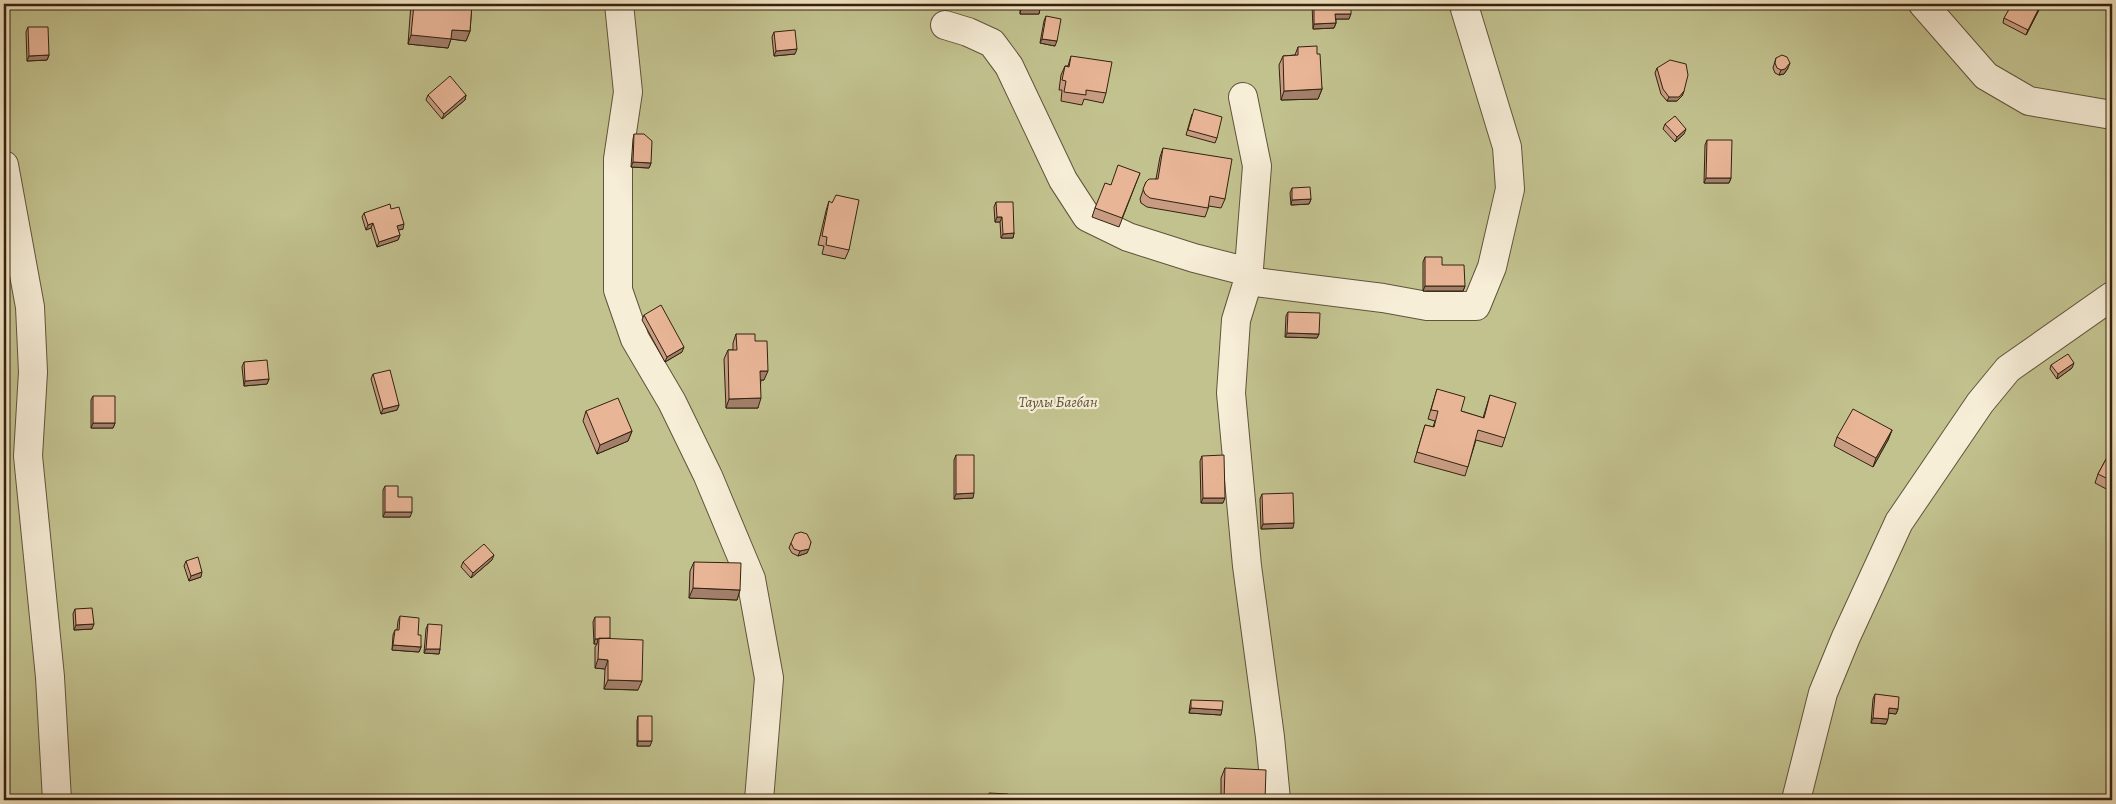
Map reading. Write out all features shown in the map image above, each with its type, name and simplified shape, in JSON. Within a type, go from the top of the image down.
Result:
[{"type":"street","points":[[619,4],[628,92],[618,159],[618,290],[635,339],[672,402],[708,476],[751,579],[768,678],[759,800]]},
{"type":"street","points":[[945,25],[968,32],[992,43],[1009,66],[1063,180],[1087,218],[1128,237],[1248,276],[1427,306],[1476,306],[1492,267],[1510,189],[1507,147],[1465,9],[1466,4]]},
{"type":"street","points":[[1923,4],[1986,76],[2029,101],[2112,115]]},
{"type":"street","points":[[1243,97],[1257,166],[1248,276],[1236,320],[1231,393],[1247,566],[1276,800]]},
{"type":"street","points":[[4,165],[30,307],[34,372],[28,456],[50,677],[57,800]]},
{"type":"street","points":[[1796,800],[1823,693],[1846,637],[1900,522],[1980,403],[2008,369],[2112,296]]},
{"type":"green space","name":"Таулы Бағбан","points":[[4,4],[2112,4],[2112,800],[4,800]]},
{"type":"building","points":[[414,4],[472,4],[470,31],[452,30],[451,39],[411,35]]},
{"type":"building","points":[[1021,4],[1040,4],[1040,9],[1021,9]]},
{"type":"building","points":[[1314,4],[1351,4],[1351,14],[1335,14],[1336,23],[1314,24]]},
{"type":"building","points":[[2012,4],[2041,4],[2028,30],[2004,18]]},
{"type":"building","points":[[1046,16],[1061,19],[1057,41],[1042,39]]},
{"type":"building","points":[[28,27],[48,27],[49,55],[29,56]]},
{"type":"building","points":[[795,30],[797,49],[776,51],[774,32]]},
{"type":"building","points":[[1317,46],[1317,54],[1320,54],[1322,89],[1284,91],[1283,56],[1298,55],[1298,47]]},
{"type":"building","points":[[1782,55],[1787,57],[1790,63],[1785,69],[1781,70],[1777,68],[1775,63],[1776,58]]},
{"type":"building","points":[[1071,56],[1112,62],[1106,93],[1086,90],[1086,95],[1064,92],[1066,81],[1062,80],[1065,66],[1069,67]]},
{"type":"building","points":[[1670,60],[1686,64],[1688,75],[1684,91],[1679,97],[1669,97],[1663,89],[1657,68]]},
{"type":"building","points":[[450,76],[466,95],[444,114],[428,95]]},
{"type":"building","points":[[1194,109],[1222,117],[1217,138],[1188,130]]},
{"type":"building","points":[[1675,116],[1686,129],[1677,137],[1665,124]]},
{"type":"building","points":[[634,134],[644,134],[652,141],[651,163],[633,162]]},
{"type":"building","points":[[1707,140],[1732,140],[1731,178],[1706,178]]},
{"type":"building","points":[[1163,148],[1232,159],[1225,199],[1210,196],[1208,208],[1150,198],[1145,194],[1143,189],[1146,182],[1149,179],[1158,179]]},
{"type":"building","points":[[1118,165],[1140,173],[1122,218],[1095,208],[1105,183],[1111,185]]},
{"type":"building","points":[[1310,187],[1311,199],[1292,200],[1292,188]]},
{"type":"building","points":[[836,195],[859,200],[849,250],[826,245],[827,237],[822,236],[829,201],[832,203]]},
{"type":"building","points":[[996,202],[1013,202],[1014,233],[1003,234],[1002,217],[997,217]]},
{"type":"building","points":[[390,204],[391,209],[399,207],[404,224],[397,226],[400,235],[379,242],[373,223],[368,225],[364,213]]},
{"type":"building","points":[[1425,257],[1442,257],[1442,265],[1464,265],[1465,286],[1425,286]]},
{"type":"building","points":[[661,305],[684,347],[667,357],[644,315]]},
{"type":"building","points":[[1288,312],[1320,313],[1319,334],[1287,333]]},
{"type":"building","points":[[736,334],[755,334],[755,341],[767,341],[768,371],[760,371],[761,398],[729,399],[728,350],[737,350]]},
{"type":"building","points":[[2068,354],[2074,363],[2058,374],[2051,365]]},
{"type":"building","points":[[267,360],[269,379],[245,381],[244,362]]},
{"type":"building","points":[[390,370],[399,405],[383,409],[373,374]]},
{"type":"building","points":[[1437,389],[1465,397],[1461,411],[1484,418],[1490,395],[1516,403],[1505,438],[1478,430],[1468,467],[1417,452],[1425,425],[1434,427],[1438,411],[1431,410]]},
{"type":"building","points":[[93,396],[115,396],[115,423],[93,423]]},
{"type":"building","points":[[618,398],[632,431],[600,445],[586,411]]},
{"type":"building","points":[[1853,409],[1892,430],[1876,458],[1837,437]]},
{"type":"building","points":[[2112,448],[2112,481],[2098,474]]},
{"type":"building","points":[[956,455],[974,455],[974,493],[956,494]]},
{"type":"building","points":[[1224,455],[1225,498],[1203,498],[1202,456]]},
{"type":"building","points":[[385,486],[398,486],[398,497],[412,497],[412,512],[385,512]]},
{"type":"building","points":[[1293,493],[1294,523],[1263,524],[1262,494]]},
{"type":"building","points":[[801,532],[807,534],[811,542],[809,549],[800,551],[794,549],[791,543],[795,534]]},
{"type":"building","points":[[484,544],[494,555],[473,573],[463,562]]},
{"type":"building","points":[[198,557],[202,572],[191,576],[186,561]]},
{"type":"building","points":[[694,562],[741,563],[740,590],[693,588]]},
{"type":"building","points":[[92,608],[94,624],[76,625],[75,609]]},
{"type":"building","points":[[400,616],[419,618],[418,635],[421,635],[421,647],[393,645],[395,630],[399,630]]},
{"type":"building","points":[[595,617],[610,617],[610,638],[595,639]]},
{"type":"building","points":[[428,624],[442,625],[440,649],[426,649]]},
{"type":"building","points":[[599,638],[643,640],[642,681],[608,680],[608,660],[598,659]]},
{"type":"building","points":[[1875,694],[1899,697],[1898,709],[1889,708],[1888,719],[1873,718]]},
{"type":"building","points":[[1191,700],[1223,701],[1222,710],[1191,708]]},
{"type":"building","points":[[638,716],[652,716],[652,741],[638,741]]},
{"type":"building","points":[[1225,768],[1266,770],[1265,800],[1224,800]]},
{"type":"building","points":[[989,793],[1008,794],[1008,800],[988,800]]},
{"type":"building","points":[[1292,796],[1323,797],[1323,800],[1292,800]]},
{"type":"building","points":[[928,799],[928,800],[912,800]]}]
